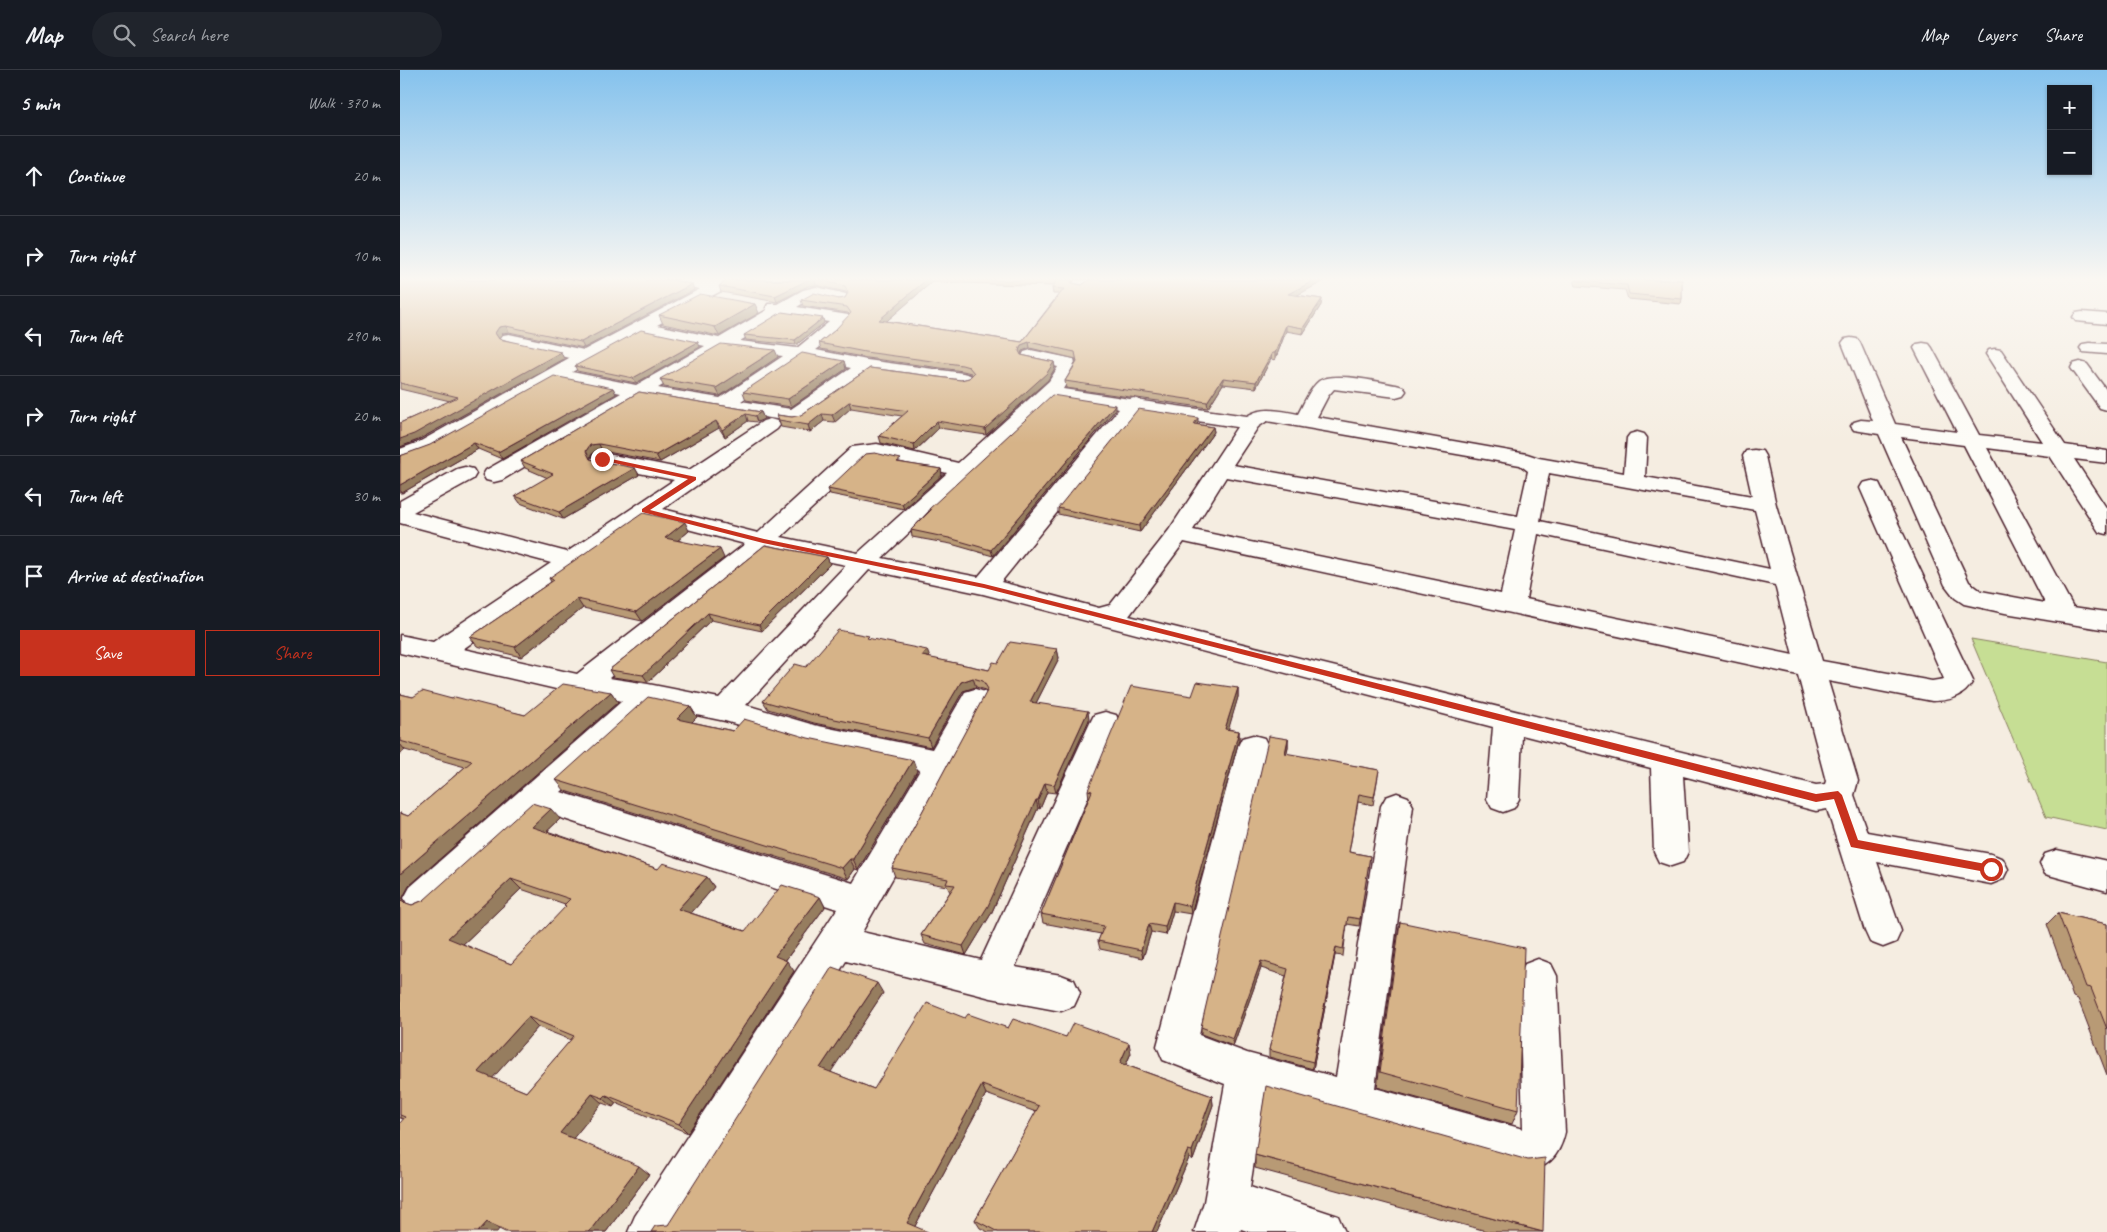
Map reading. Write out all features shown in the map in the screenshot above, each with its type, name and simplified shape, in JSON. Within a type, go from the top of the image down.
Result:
[{"type":"street","points":[[400,456],[426,446],[627,334]]},
{"type":"street","points":[[675,334],[722,344],[801,353],[867,366],[963,378]]},
{"type":"street","points":[[494,475],[739,334]]},
{"type":"street","points":[[723,404],[801,353],[826,334]]},
{"type":"street","points":[[509,339],[586,356]]},
{"type":"street","points":[[1851,343],[1886,430],[1958,585],[1964,592],[1974,598],[2005,605],[2107,621]]},
{"type":"street","points":[[1924,348],[1970,440],[2064,614]]},
{"type":"street","points":[[1995,354],[2107,527]]},
{"type":"street","points":[[725,710],[863,562],[961,470],[1057,384],[1067,367],[1067,362],[1031,356]]},
{"type":"street","points":[[556,374],[639,391],[795,416],[804,412],[867,366]]},
{"type":"street","points":[[2080,368],[2107,404]]},
{"type":"street","points":[[1305,421],[1322,389],[1329,384],[1341,383],[1396,391]]},
{"type":"street","points":[[1048,393],[1250,422]]},
{"type":"street","points":[[984,586],[1134,404]]},
{"type":"street","points":[[437,653],[770,425],[669,406]]},
{"type":"street","points":[[1100,617],[1119,611],[1178,534],[1222,470],[1250,422],[1262,416],[1270,415],[1527,460],[1534,464],[1539,469],[1512,604]]},
{"type":"street","points":[[1861,426],[2107,458]]},
{"type":"street","points":[[1634,482],[1637,438]]},
{"type":"street","points":[[582,685],[763,541],[860,452],[877,450],[961,470]]},
{"type":"street","points":[[1754,456],[1765,506],[1842,781],[1838,795],[1883,931]]},
{"type":"street","points":[[602,459],[694,478]]},
{"type":"street","points":[[1534,464],[1765,506]]},
{"type":"street","points":[[1222,470],[1528,526],[1786,580]]},
{"type":"street","points":[[400,510],[465,474]]},
{"type":"street","points":[[1178,534],[1810,668],[1932,691],[1946,691],[1954,688],[1959,681],[1871,488]]},
{"type":"street","points":[[645,511],[763,541],[984,586],[1816,798],[1838,795]]},
{"type":"street","points":[[400,516],[572,561]]},
{"type":"street","points":[[400,644],[582,685],[648,694],[725,710],[814,736],[940,762]]},
{"type":"street","points":[[422,898],[648,694]]},
{"type":"street","points":[[651,1232],[837,942],[909,819],[975,699]]},
{"type":"street","points":[[1503,800],[1508,720]]},
{"type":"street","points":[[991,980],[1105,723]]},
{"type":"street","points":[[1253,746],[1177,1046],[1248,1073],[1352,1103],[1530,1150],[1542,1140],[1544,1132],[1538,976]]},
{"type":"street","points":[[1666,760],[1671,852]]},
{"type":"street","points":[[535,796],[860,901]]},
{"type":"street","points":[[1352,1103],[1397,806]]},
{"type":"street","points":[[1854,844],[1991,869]]},
{"type":"street","points":[[2056,864],[2107,876]]},
{"type":"street","points":[[837,942],[991,980],[1061,994]]},
{"type":"street","points":[[1248,1073],[1221,1217],[1322,1232]]},
{"type":"green space","points":[[1971,639],[2107,662],[2107,830],[2046,817]]},
{"type":"building","points":[[400,334],[496,334],[499,339],[561,352],[414,434],[400,439],[400,423],[458,397],[400,383]]},
{"type":"building","points":[[545,334],[596,334],[581,342]]},
{"type":"building","points":[[633,334],[661,334],[698,342],[633,378],[575,366]]},
{"type":"building","points":[[745,334],[802,334],[795,340]]},
{"type":"building","points":[[830,334],[971,334],[1022,342],[1028,334],[1282,334],[1275,353],[1272,353],[1256,382],[1223,378],[1207,402],[1065,381],[1077,362],[1075,352],[1029,342],[1021,345],[1019,351],[1021,355],[1054,362],[1047,373],[985,429],[937,421],[914,444],[879,436],[908,411],[849,402],[832,415],[822,414],[808,425],[779,420],[777,415],[792,417],[801,415],[870,368],[961,380],[969,378],[974,373],[969,367],[865,352],[819,343]]},
{"type":"building","points":[[721,344],[775,350],[716,388],[660,379]]},
{"type":"building","points":[[802,353],[844,361],[788,399],[743,392]]},
{"type":"building","points":[[554,376],[613,388],[498,452],[474,443],[400,485],[400,456],[430,445]]},
{"type":"building","points":[[639,392],[761,412],[755,416],[746,414],[722,430],[716,421],[656,455],[599,444],[590,445],[586,451],[590,459],[635,468],[559,512],[515,496],[553,474],[521,461]]},
{"type":"building","points":[[1052,395],[1115,405],[991,550],[911,530],[931,510],[929,509]]},
{"type":"building","points":[[1138,409],[1198,418],[1194,424],[1213,427],[1139,526],[1058,508]]},
{"type":"building","points":[[875,453],[901,459],[897,462],[941,469],[902,504],[828,489],[865,454]]},
{"type":"building","points":[[643,513],[685,522],[665,538],[720,549],[636,612],[577,599],[515,647],[470,637],[554,580],[549,578]]},
{"type":"building","points":[[765,545],[827,557],[759,625],[708,613],[643,675],[609,670]]},
{"type":"building","points":[[838,630],[927,650],[922,656],[989,670],[993,662],[998,663],[1010,642],[1057,649],[1030,702],[1088,711],[1054,785],[1045,783],[988,906],[963,946],[921,935],[955,885],[946,884],[948,879],[892,868],[988,689],[983,681],[973,678],[961,682],[928,738],[810,714],[763,701],[795,664],[806,667]]},
{"type":"building","points":[[1197,682],[1238,688],[1225,729],[1239,731],[1190,906],[1173,902],[1165,927],[1149,924],[1141,950],[1098,941],[1104,926],[1041,914],[1092,791],[1088,790],[1131,686],[1192,696]]},
{"type":"building","points":[[563,684],[611,692],[400,874],[400,813],[408,816],[472,761],[400,741],[400,694],[413,697],[422,691],[452,699],[455,697],[525,715]]},
{"type":"building","points":[[648,697],[690,706],[677,719],[733,731],[744,719],[808,738],[913,760],[853,859],[850,859],[842,868],[556,780]]},
{"type":"building","points":[[1269,736],[1288,739],[1285,753],[1379,770],[1374,797],[1359,794],[1349,852],[1370,856],[1360,919],[1348,917],[1343,949],[1336,947],[1313,1062],[1269,1050],[1288,969],[1261,961],[1233,1039],[1201,1027]]},
{"type":"building","points":[[532,803],[551,809],[532,827],[658,869],[663,863],[707,877],[678,909],[745,931],[782,885],[820,897],[775,956],[787,961],[679,1124],[606,1095],[603,1098],[592,1094],[560,1133],[639,1166],[589,1232],[509,1232],[487,1222],[478,1232],[400,1232],[400,1123],[405,1117],[400,1115],[400,901],[412,905],[424,900]],"holes":[[[511,879],[570,899],[564,905],[566,906],[511,964],[448,938]],[[528,1017],[574,1036],[526,1092],[478,1072]]]},
{"type":"building","points":[[2058,913],[2107,924],[2107,1029],[2091,988],[2086,987]]},
{"type":"building","points":[[1400,922],[1524,948],[1518,1110],[1380,1072]]},
{"type":"building","points":[[832,967],[877,983],[820,1068],[874,1089],[927,1003],[965,1018],[968,1014],[1008,1028],[1013,1019],[1066,1037],[1073,1023],[1129,1043],[1120,1063],[1212,1096],[1192,1151],[1188,1150],[1152,1232],[998,1232],[975,1220],[1039,1106],[982,1085],[907,1223],[928,1232],[651,1232],[655,1226],[668,1225]]},
{"type":"building","points":[[1266,1086],[1528,1160],[1545,1158],[1543,1232],[1255,1155]]},
{"type":"route","points":[[602,459],[694,478],[645,511],[763,541],[984,586],[1816,798],[1838,795],[1854,844],[1991,869]]}]
